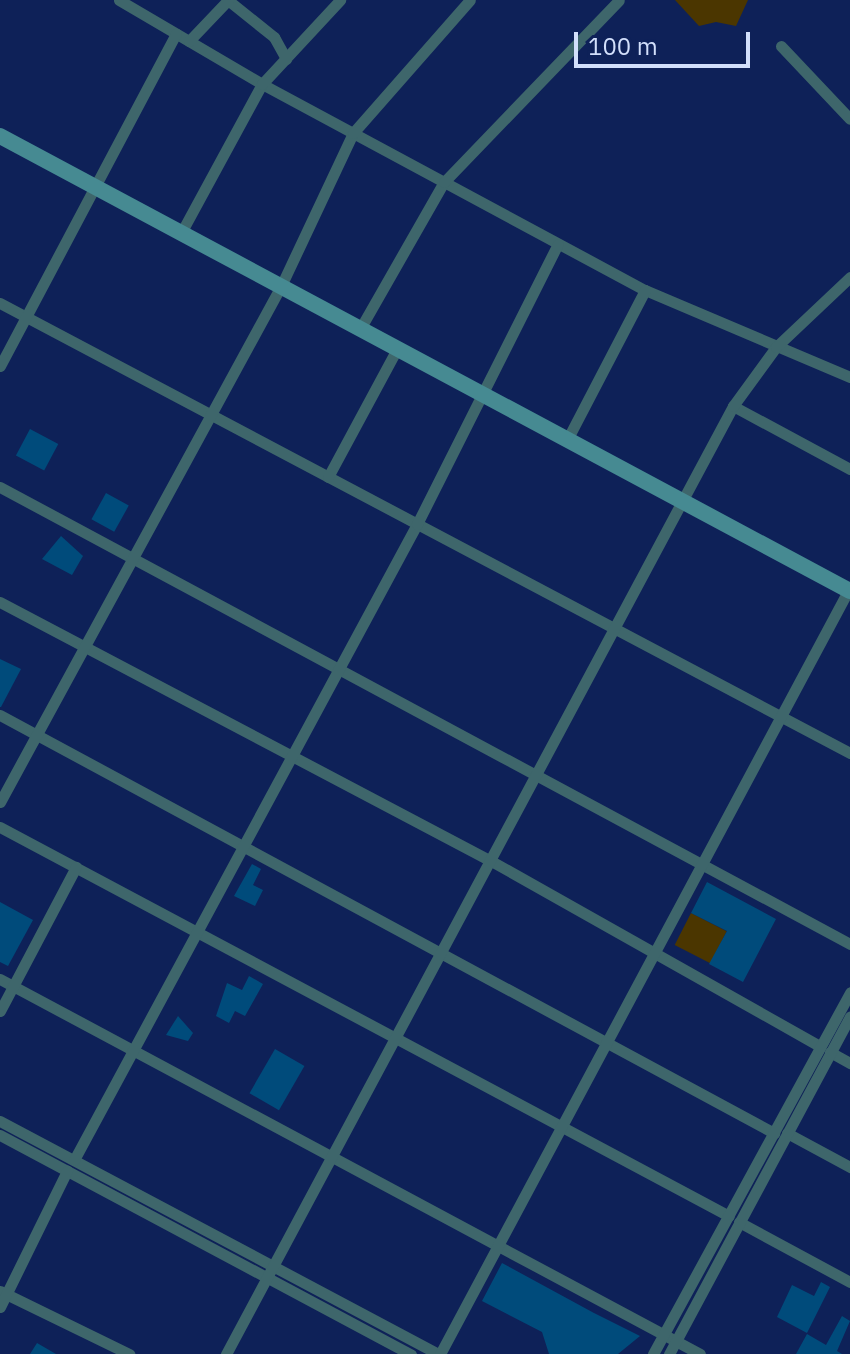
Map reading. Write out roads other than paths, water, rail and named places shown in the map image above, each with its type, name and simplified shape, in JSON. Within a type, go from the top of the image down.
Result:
[{"type":"street","points":[[119,0],[262,84],[645,290],[850,377]]},
{"type":"street","points":[[181,233],[262,84],[340,0]]},
{"type":"street","points":[[0,802],[83,644],[135,560],[281,286],[353,133],[470,0]]},
{"type":"street","points":[[360,329],[444,182],[619,0]]},
{"type":"street","points":[[189,41],[228,1],[274,37],[286,59]]},
{"type":"street","points":[[0,366],[176,34]]},
{"type":"street","points":[[781,46],[850,119]]},
{"type":"street","points":[[0,136],[849,590],[500,1247],[439,1354],[270,1272],[70,1166],[0,1135]]},
{"type":"street","points":[[0,1307],[3,1293],[70,1166],[417,524],[558,244]]},
{"type":"street","points":[[226,1354],[493,862],[536,775],[733,406],[776,347],[850,277]]},
{"type":"street","points":[[567,440],[645,290]]},
{"type":"street","points":[[0,303],[850,753]]},
{"type":"street","points":[[328,477],[397,349]]},
{"type":"street","points":[[733,406],[850,469]]},
{"type":"street","points":[[0,487],[850,944]]},
{"type":"street","points":[[0,602],[493,862],[655,956],[850,1063]]},
{"type":"street","points":[[0,715],[440,956],[774,1133]]},
{"type":"street","points":[[0,827],[850,1282]]},
{"type":"street","points":[[0,1011],[76,867]]},
{"type":"street","points":[[0,979],[700,1354]]},
{"type":"street","points":[[653,1354],[787,1133],[850,992]]},
{"type":"street","points":[[669,1354],[774,1133],[825,1049],[850,1016]]},
{"type":"street","points":[[0,1121],[70,1166]]},
{"type":"street","points":[[787,1133],[850,1167]]},
{"type":"street","points":[[270,1272],[411,1354]]},
{"type":"street","points":[[3,1293],[129,1354]]}]
